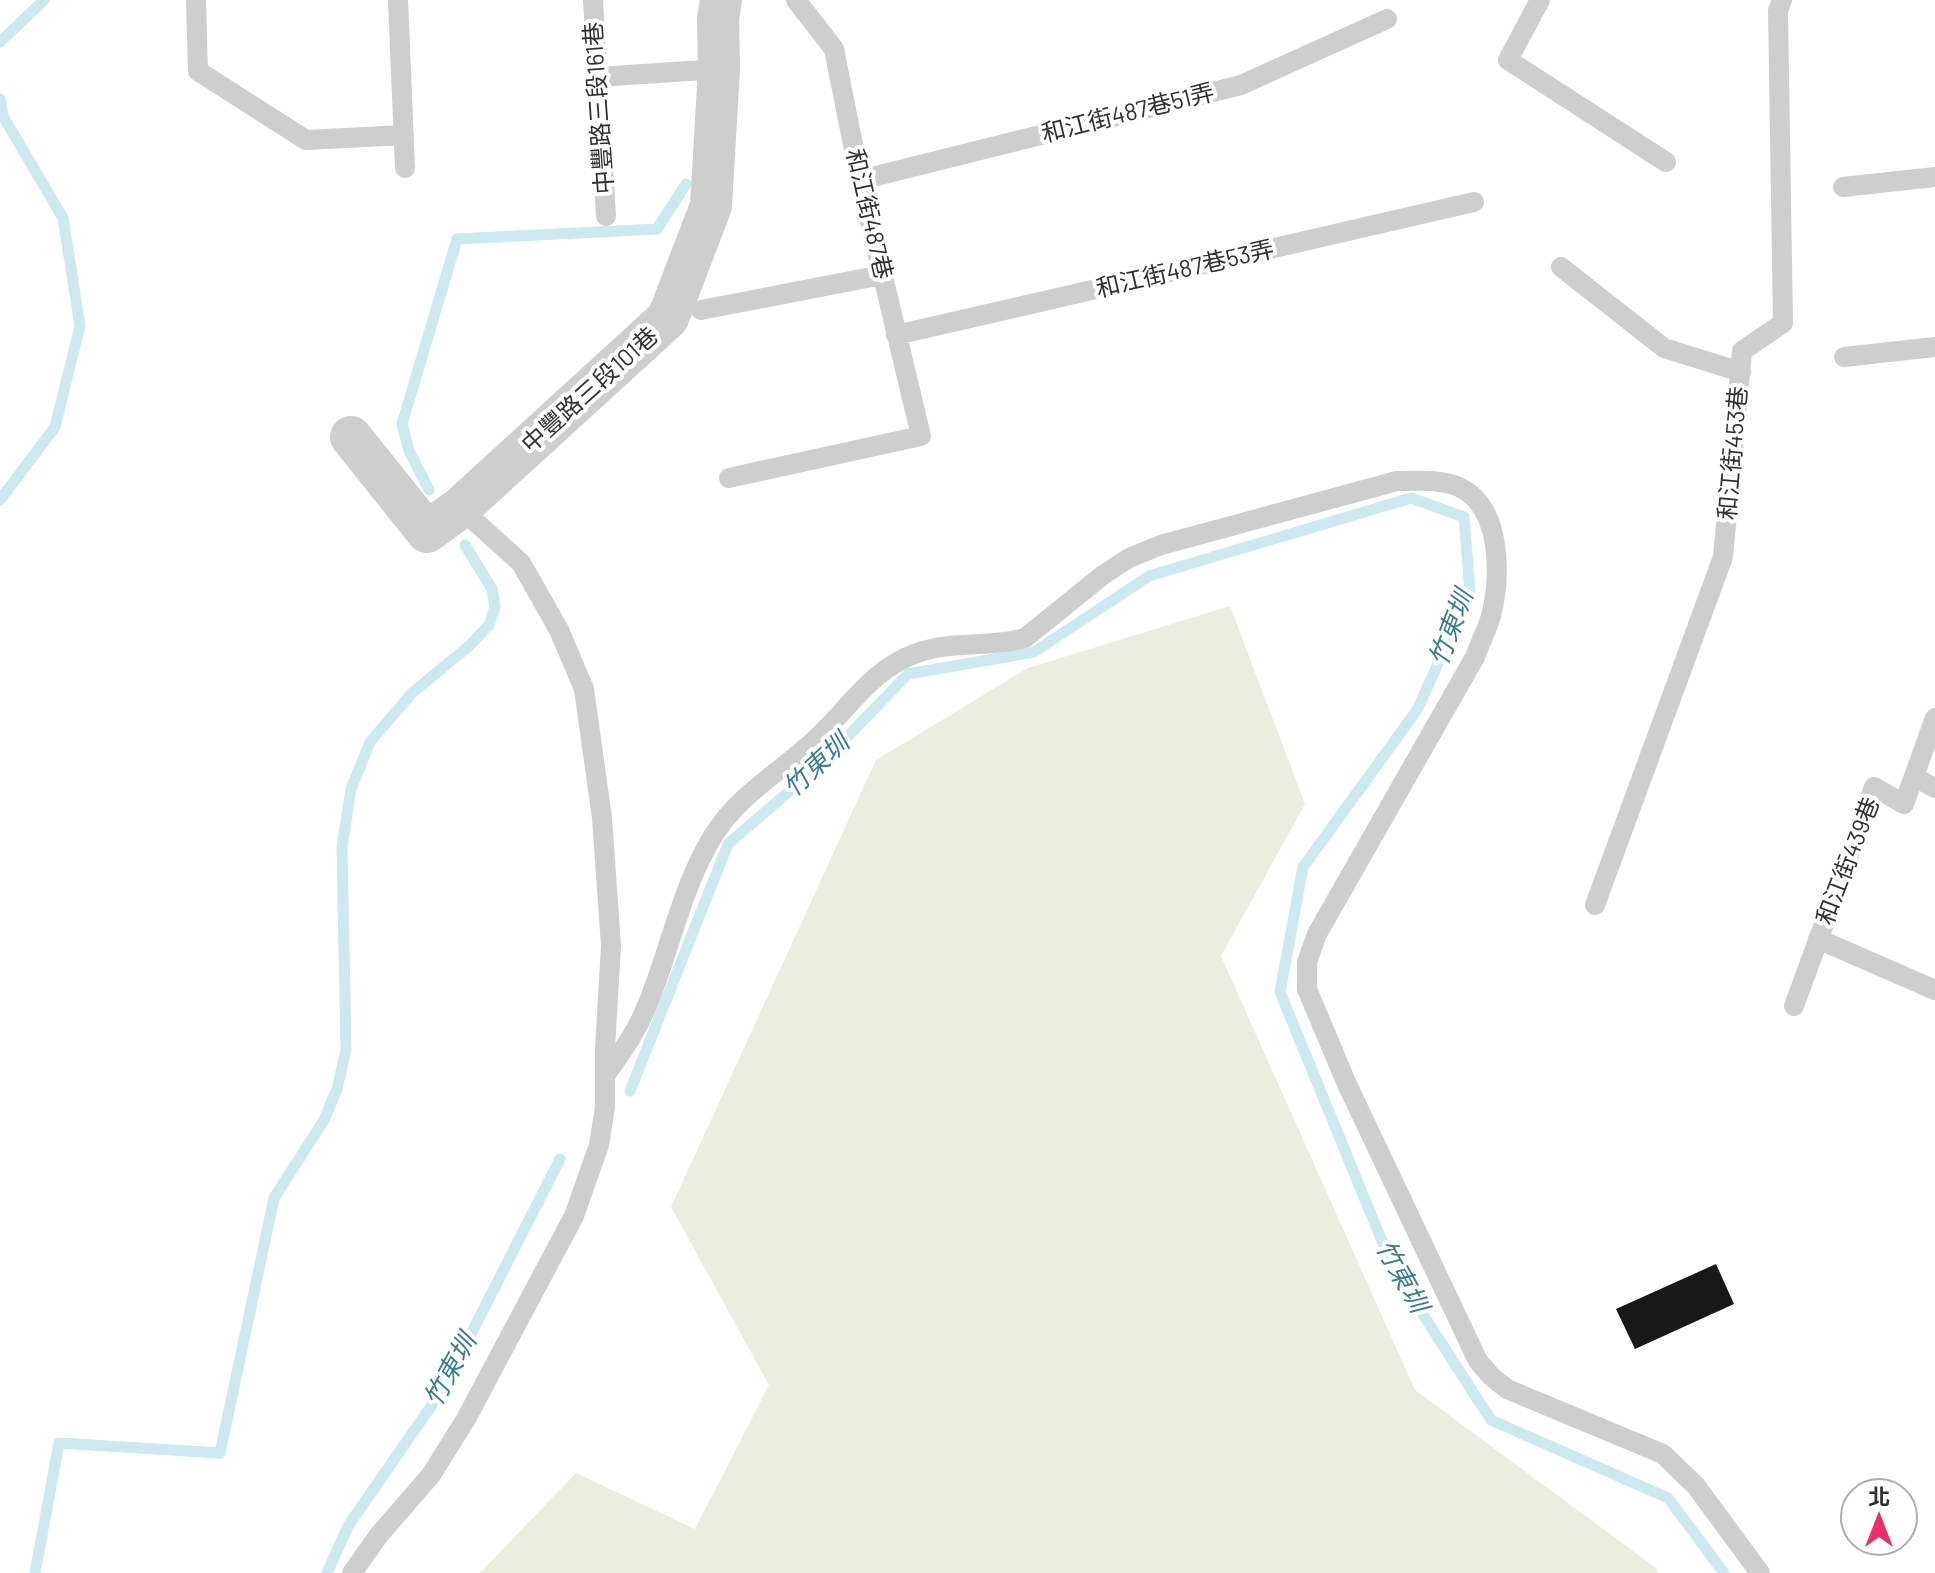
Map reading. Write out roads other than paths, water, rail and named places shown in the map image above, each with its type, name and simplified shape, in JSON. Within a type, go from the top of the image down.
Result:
[{"type":"street","name":"中豐路三段101巷","points":[[351,437],[427,532],[460,508],[668,318],[711,206],[721,0]]},
{"type":"lane","points":[[196,0],[198,71],[306,140],[404,135]]},
{"type":"lane","points":[[398,0],[405,168]]},
{"type":"lane","name":"中豐路三段161巷","points":[[593,0],[606,216]]},
{"type":"lane","points":[[1540,0],[1508,60],[1666,162]]},
{"type":"lane","name":"和江街453巷","points":[[1595,905],[1723,557],[1742,351],[1783,323],[1778,11],[1782,0]]},
{"type":"lane","name":"和江街487巷","points":[[729,478],[921,436],[860,180],[834,49],[799,1]]},
{"type":"lane","name":"和江街487巷51弄","points":[[860,180],[1241,85],[1387,19]]},
{"type":"lane","points":[[597,77],[719,69]]},
{"type":"lane","points":[[1843,187],[1935,177]]},
{"type":"lane","name":"和江街487巷53弄","points":[[896,335],[1474,202]]},
{"type":"lane","points":[[1561,267],[1664,348],[1741,372]]},
{"type":"lane","points":[[701,310],[882,275]]},
{"type":"lane","points":[[1844,357],[1935,347]]},
{"type":"lane","points":[[605,1076],[627,1045],[646,1009],[699,862],[728,813],[821,734],[864,685],[886,668],[916,653],[940,646],[1009,643],[1025,638],[1103,575],[1129,558],[1161,545],[1397,481],[1428,480],[1457,486],[1477,498],[1491,526],[1498,569],[1491,615],[1475,657],[1317,934],[1307,962],[1307,989],[1346,1082],[1478,1361],[1507,1389],[1663,1454],[1696,1486],[1760,1573]]},
{"type":"lane","points":[[352,1573],[452,1444],[574,1216],[599,1145],[605,1107],[611,946],[602,818],[584,689],[559,630],[521,563],[460,508]]},
{"type":"lane","name":"和江街439巷","points":[[1794,1006],[1874,787],[1904,804],[1935,718]]},
{"type":"lane","points":[[1914,777],[1935,788]]},
{"type":"lane","points":[[1818,939],[1935,990]]},
{"type":"waterway","points":[[0,42],[44,0]]},
{"type":"waterway","points":[[0,99],[3,116],[63,218],[80,326],[55,427],[0,500]]},
{"type":"waterway","points":[[429,490],[409,451],[402,424],[457,239],[657,229],[686,184]]},
{"type":"waterway","name":"竹東圳","points":[[630,1091],[728,844],[822,763],[908,674],[1034,652],[1149,576],[1411,498],[1464,517],[1470,593],[1417,710],[1303,867],[1280,992],[1393,1268],[1491,1420],[1668,1498],[1724,1573]]},
{"type":"waterway","points":[[35,1573],[59,1443],[220,1453],[274,1198],[324,1120],[337,1089],[346,1050],[342,847],[351,789],[370,742],[412,693],[469,646],[489,625],[495,607],[492,589],[465,545]]},
{"type":"waterway","name":"竹東圳","points":[[327,1573],[348,1526],[443,1389],[560,1159]]}]
